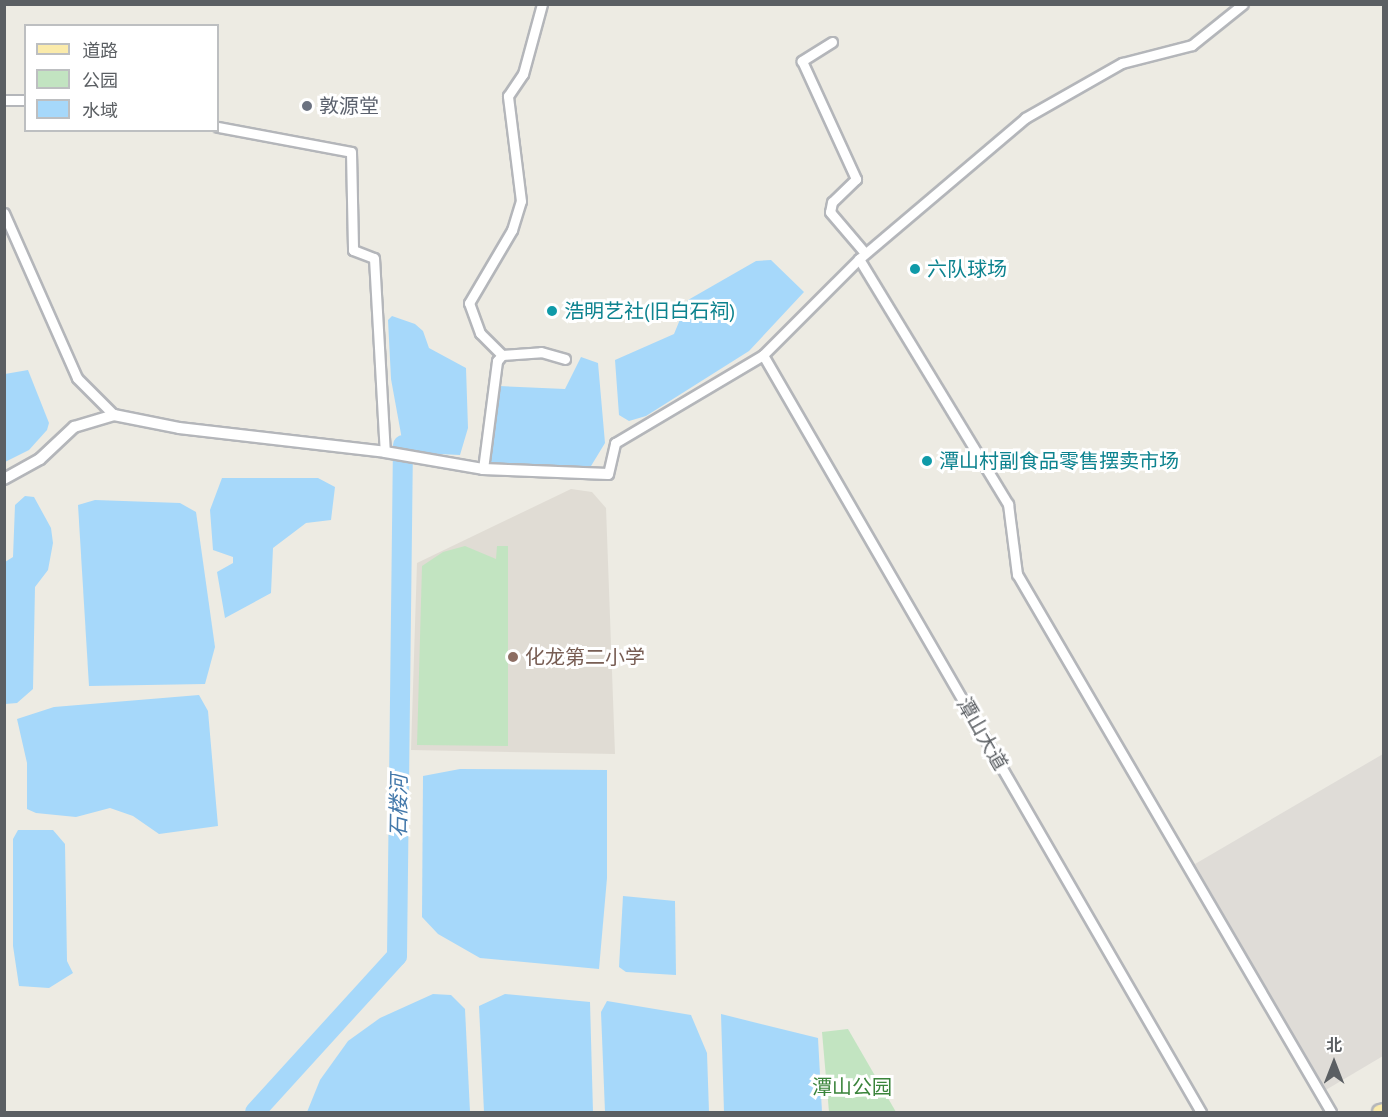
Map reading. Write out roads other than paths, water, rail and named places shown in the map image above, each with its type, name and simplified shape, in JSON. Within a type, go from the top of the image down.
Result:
[{"type":"street","points":[[502,355],[480,333],[469,303],[512,230],[521,201],[508,96],[523,74],[542,4]]},
{"type":"street","points":[[4,478],[40,459],[74,427],[114,415],[179,428],[389,453],[483,469],[608,474],[615,443],[763,355],[862,256],[1025,118],[1122,63],[1192,45],[1243,4]]},
{"type":"street","points":[[832,42],[802,61],[856,178],[832,202],[830,212],[862,256],[1008,504],[1017,574],[1331,1113]]},
{"type":"street","points":[[4,100],[24,100]]},
{"type":"street","points":[[219,127],[351,152],[353,250],[374,258],[389,453]]},
{"type":"street","points":[[4,213],[77,378],[114,415]]},
{"type":"street","points":[[483,469],[497,361],[502,355],[541,352],[565,359]]},
{"type":"street","name":"潭山大道","points":[[763,355],[1201,1113]]},
{"type":"water","points":[[771,260],[804,292],[749,351],[646,416],[629,421],[619,415],[615,360],[674,334],[688,300],[756,261]]},
{"type":"water","points":[[392,316],[415,324],[423,331],[429,348],[466,368],[468,428],[460,455],[419,453],[403,445],[391,379],[388,320]]},
{"type":"water","points":[[581,357],[598,363],[605,443],[588,471],[491,465],[487,457],[499,386],[565,389]]},
{"type":"water","points":[[28,370],[49,423],[47,430],[29,450],[5,462],[5,374]]},
{"type":"water","points":[[222,478],[318,478],[335,487],[331,520],[306,523],[273,548],[271,593],[225,618],[217,572],[233,563],[233,557],[213,550],[210,510]]},
{"type":"water","points":[[25,496],[34,497],[51,528],[53,543],[48,570],[35,587],[33,689],[17,703],[5,704],[5,562],[13,557],[15,505]]},
{"type":"water","points":[[95,500],[180,503],[196,512],[215,647],[205,684],[89,686],[78,505]]},
{"type":"water","points":[[199,695],[208,711],[218,826],[159,834],[133,816],[110,808],[76,817],[36,813],[27,809],[27,763],[17,719],[54,707]]},
{"type":"water","points":[[460,769],[607,770],[607,878],[599,969],[480,958],[438,934],[422,917],[423,776]]},
{"type":"water","points":[[18,830],[53,830],[65,844],[67,961],[73,973],[49,988],[19,986],[13,946],[13,839]]},
{"type":"water","points":[[623,896],[675,901],[676,975],[626,972],[619,967]]},
{"type":"water","points":[[433,994],[451,995],[465,1009],[470,1112],[307,1112],[320,1080],[348,1041],[380,1018]]},
{"type":"water","points":[[505,994],[590,1002],[593,1112],[484,1112],[479,1006]]},
{"type":"water","points":[[607,1001],[691,1015],[707,1053],[709,1112],[605,1112],[601,1012]]},
{"type":"water","points":[[721,1014],[818,1038],[822,1112],[724,1112]]},
{"type":"waterway","name":"石楼河","points":[[255,1112],[397,956],[403,445]]},
{"type":"place","name":"敦源堂","points":[[307,106]]},
{"type":"place","name":"六队球场","points":[[915,269]]},
{"type":"place","name":"浩明艺社(旧白石祠)","points":[[552,311]]},
{"type":"place","name":"潭山村副食品零售摆卖市场","points":[[927,461]]},
{"type":"place","name":"化龙第二小学","points":[[513,657]]},
{"type":"park label","name":"潭山公园","points":[[852,1087]]}]
